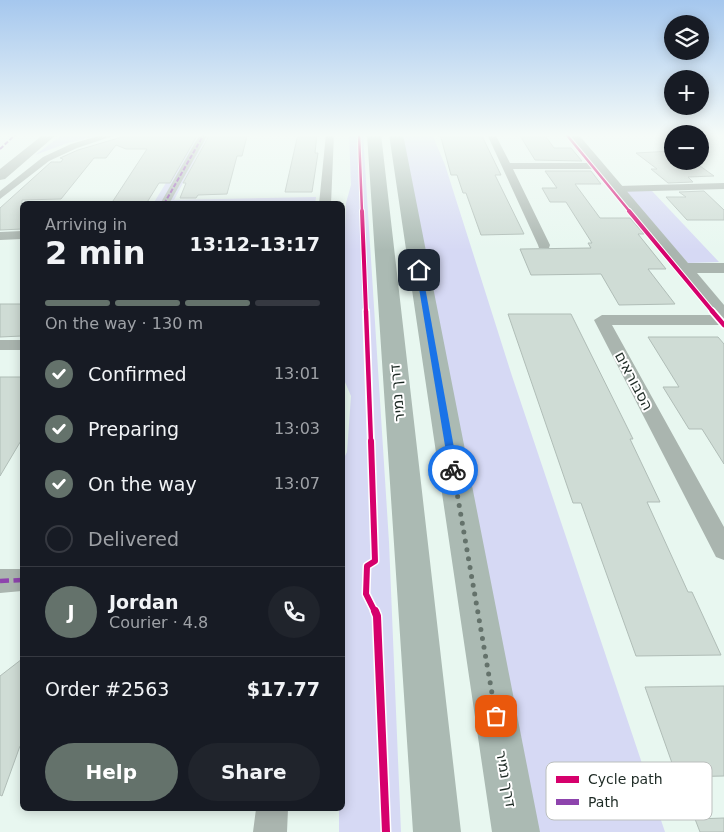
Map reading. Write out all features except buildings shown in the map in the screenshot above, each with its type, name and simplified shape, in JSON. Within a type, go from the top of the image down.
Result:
[{"type":"highway","name":"דרך נמיר","points":[[378,173],[437,832]]},
{"type":"highway","name":"דרך נמיר","points":[[403,173],[516,832]]},
{"type":"street","points":[[0,196],[29,173]]},
{"type":"street","points":[[166,201],[182,173]]},
{"type":"street","points":[[325,201],[327,173]]},
{"type":"street","points":[[508,173],[544,245]]},
{"type":"street","points":[[605,173],[724,318]]},
{"type":"street","points":[[618,189],[724,186]]},
{"type":"street","points":[[0,236],[20,235]]},
{"type":"street","points":[[683,268],[724,268]]},
{"type":"street","name":"הסבוראים","points":[[724,318],[602,320],[724,549]]},
{"type":"street","points":[[0,345],[20,345]]},
{"type":"street","points":[[0,581],[20,580]]},
{"type":"street","points":[[270,832],[272,811]]},
{"type":"shaded area","points":[[172,173],[188,173],[174,200],[316,197],[315,201],[155,201]]},
{"type":"shaded area","points":[[351,173],[365,173],[389,542],[401,832],[339,832],[339,811],[345,811],[345,456],[347,452],[351,396],[345,382],[345,228],[346,203],[351,185]]},
{"type":"shaded area","points":[[407,173],[447,173],[512,376],[642,762],[546,762],[546,820],[661,820],[665,832],[538,832]]},
{"type":"shaded area","points":[[625,191],[652,191],[719,262],[688,263]]},
{"type":"marked path","points":[[166,201],[182,173]]},
{"type":"marked path","points":[[0,581],[20,580]]},
{"type":"cycle path","points":[[360,173],[375,561],[367,566],[366,594],[377,616],[386,832]]},
{"type":"cycle path","points":[[598,173],[724,325]]},
{"type":"way so far","points":[[453,470],[496,716]]},
{"type":"route","points":[[419,270],[453,470]]}]
